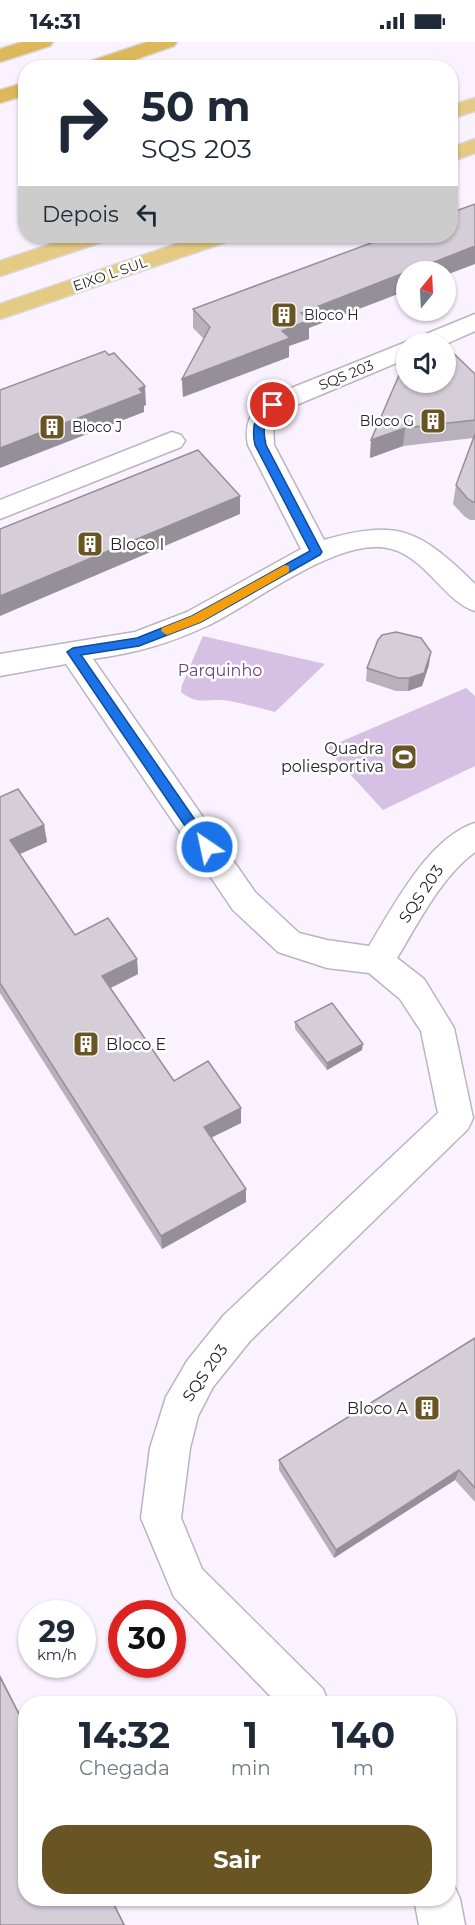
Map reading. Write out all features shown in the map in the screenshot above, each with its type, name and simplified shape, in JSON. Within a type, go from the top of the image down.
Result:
[{"type":"highway","points":[[0,56],[43,42]]},
{"type":"highway","points":[[113,60],[167,42]]},
{"type":"highway","points":[[0,97],[18,91]]},
{"type":"main road","points":[[458,110],[475,104]]},
{"type":"main road","points":[[458,152],[475,146]]},
{"type":"main road","points":[[0,269],[76,243]]},
{"type":"main road","name":"EIXO L SUL","points":[[0,312],[201,243]]},
{"type":"street","points":[[449,333],[475,322]]},
{"type":"street","name":"SQS 203","points":[[316,552],[261,445],[258,432],[261,416],[273,405],[396,354]]},
{"type":"street","points":[[0,510],[172,441]]},
{"type":"street","points":[[0,665],[139,642],[196,619],[316,552],[375,537],[397,539],[418,549],[475,601]]},
{"type":"street","points":[[73,652],[244,901],[289,943],[327,954],[377,961]]},
{"type":"street","name":"SQS 203","points":[[300,1696],[188,1583],[161,1518],[170,1448],[180,1410],[200,1374],[237,1328],[466,1122],[437,1029],[412,989],[377,961],[414,902],[450,853],[475,835]]},
{"type":"street","points":[[438,1906],[442,1925]]},
{"type":"green space","name":"Parquinho","points":[[203,636],[325,664],[275,712],[223,700],[192,699],[181,692],[182,685]]},
{"type":"green space","name":"Quadra poliesportiva","points":[[466,688],[475,696],[475,766],[383,810],[326,748]]},
{"type":"building","name":"Bloco H","points":[[475,204],[475,246],[437,261],[396,261],[396,276],[301,313],[309,320],[282,331],[290,338],[182,379],[210,327],[193,309],[371,243],[458,243],[458,210]]},
{"type":"building","name":"Bloco J","points":[[105,351],[109,355],[114,353],[145,386],[139,389],[143,393],[0,448],[0,390]]},
{"type":"building","points":[[456,356],[475,374],[475,420],[405,428],[371,440],[396,382],[396,393],[456,393]]},
{"type":"building","points":[[475,434],[475,502],[473,502],[456,485]]},
{"type":"building","name":"Bloco I","points":[[198,450],[240,496],[0,596],[0,529]]},
{"type":"building","points":[[396,632],[421,638],[431,652],[424,673],[409,678],[398,678],[367,668],[382,635]]},
{"type":"building","name":"Bloco E","points":[[18,789],[44,825],[10,840],[75,935],[108,918],[137,959],[102,976],[174,1081],[208,1061],[241,1108],[204,1127],[246,1189],[161,1236],[0,983],[0,797]]},
{"type":"building","points":[[332,1003],[363,1044],[327,1063],[295,1022]]},
{"type":"building","name":"Bloco A","points":[[475,1338],[475,1488],[459,1470],[336,1550],[279,1460]]},
{"type":"building","points":[[0,1677],[18,1712],[18,1906],[114,1906],[124,1925],[0,1925]]},
{"type":"slow traffic","points":[[167,631],[196,619],[285,569]]},
{"type":"place","name":"Bloco H","points":[[284,315]]},
{"type":"place","name":"Bloco G","points":[[433,421]]},
{"type":"place","name":"Bloco J","points":[[52,427]]},
{"type":"place","name":"Bloco I","points":[[90,544]]},
{"type":"place","name":"Quadra poliesportiva","points":[[404,757]]},
{"type":"place","name":"Bloco E","points":[[86,1044]]},
{"type":"place","name":"Bloco A","points":[[427,1408]]},
{"type":"route","points":[[207,847],[73,652],[139,642],[196,619],[316,552],[261,445],[258,432],[261,416],[273,405]]}]
